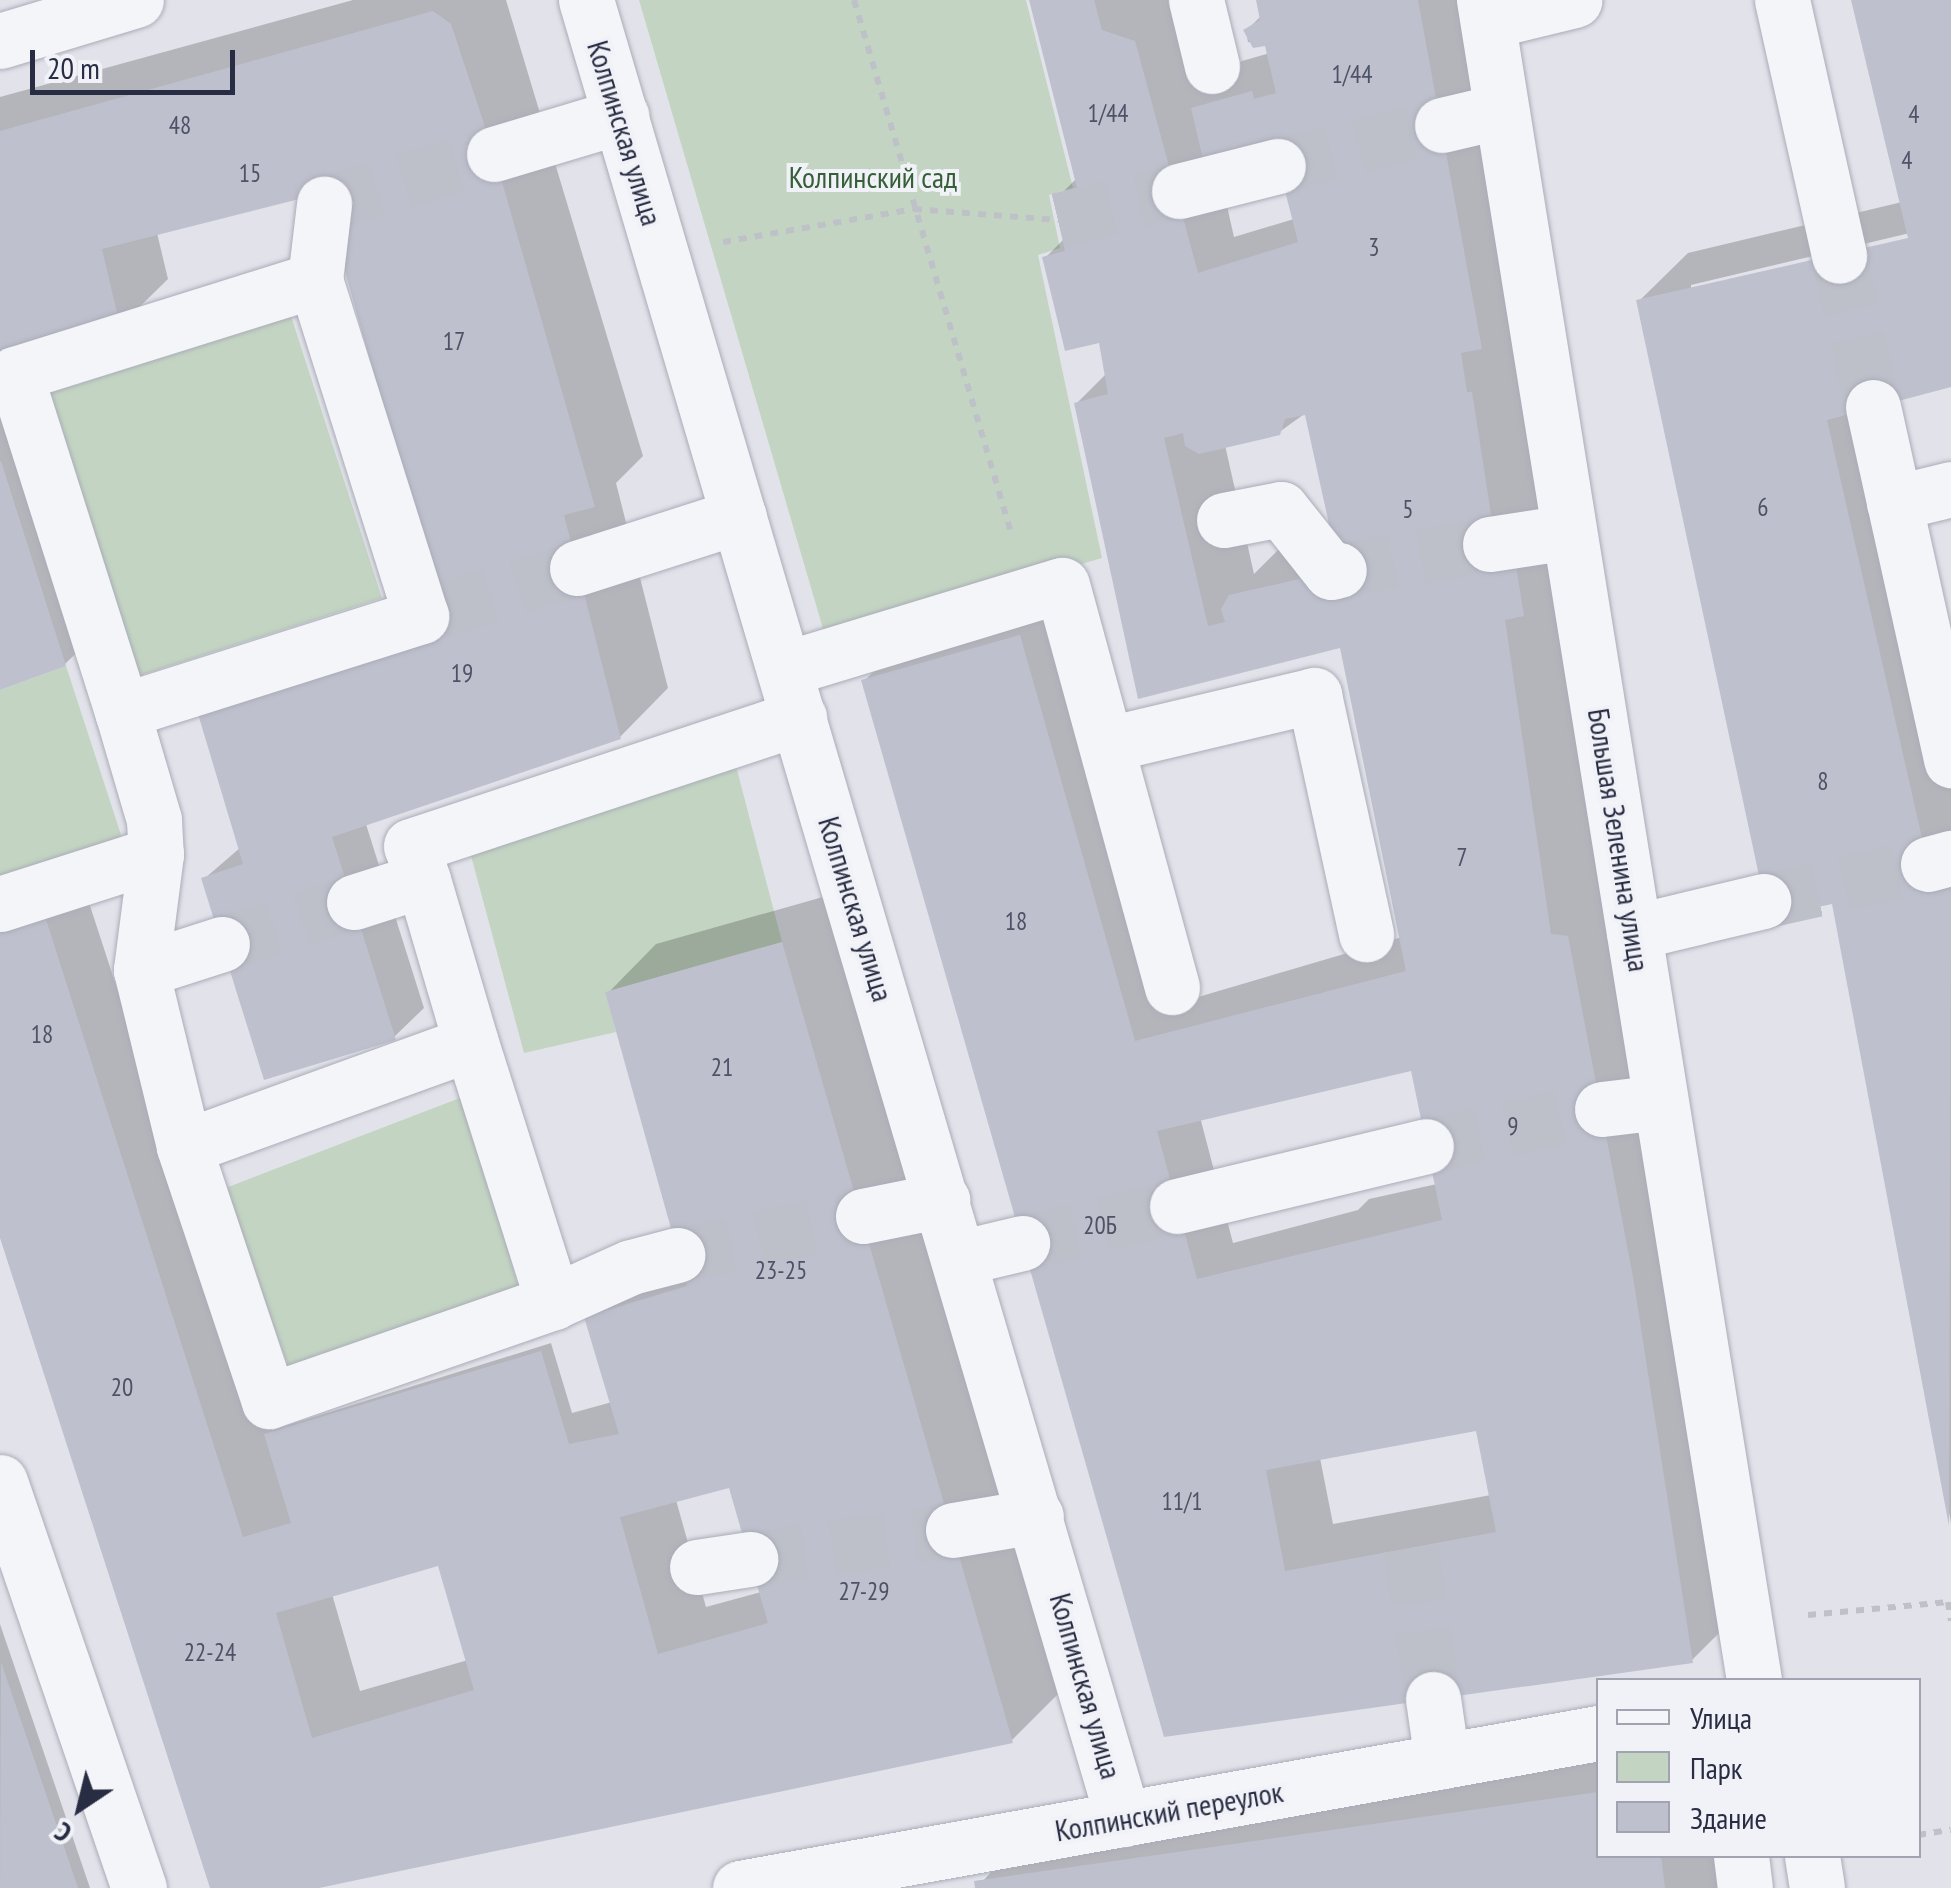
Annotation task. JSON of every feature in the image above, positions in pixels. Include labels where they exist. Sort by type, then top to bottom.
[{"type":"street","points":[[0,40],[136,0]]},
{"type":"street","name":"Колпинская улица","points":[[586,0],[1124,1819]]},
{"type":"street","points":[[1196,0],[1212,66]]},
{"type":"street","points":[[1486,10],[1575,0]]},
{"type":"street","points":[[1782,0],[1839,256]]},
{"type":"street","name":"Большая Зеленина улица","points":[[1486,10],[1754,1678]]},
{"type":"street","points":[[1442,124],[1499,99]]},
{"type":"street","points":[[494,154],[621,116]]},
{"type":"street","points":[[1179,191],[1278,166]]},
{"type":"street","points":[[122,711],[430,613],[315,280],[324,204]]},
{"type":"street","points":[[315,280],[15,374],[154,820],[156,854],[141,970],[184,1148],[269,1402],[553,1302],[630,1267],[678,1255]]},
{"type":"street","points":[[1874,407],[1951,760]]},
{"type":"street","points":[[1894,503],[1951,488]]},
{"type":"street","points":[[1224,520],[1281,509],[1331,572],[1339,570]]},
{"type":"street","points":[[577,568],[739,516]]},
{"type":"street","points":[[1490,544],[1568,532]]},
{"type":"street","points":[[553,1302],[411,846],[1030,594],[1062,585],[1109,744],[1172,988]]},
{"type":"street","points":[[1109,744],[1314,695],[1366,934]]},
{"type":"street","points":[[0,904],[156,854]]},
{"type":"street","points":[[354,902],[423,880]]},
{"type":"street","points":[[1634,932],[1764,901]]},
{"type":"street","points":[[141,970],[222,944]]},
{"type":"street","points":[[184,1148],[471,1043]]},
{"type":"street","points":[[1602,1109],[1661,1102]]},
{"type":"street","points":[[1177,1206],[1426,1146]]},
{"type":"street","points":[[863,1216],[942,1200]]},
{"type":"street","points":[[959,1258],[1022,1243]]},
{"type":"street","points":[[0,1482],[139,1888]]},
{"type":"street","points":[[952,1530],[1036,1516]]},
{"type":"street","points":[[1433,1699],[1442,1761]]},
{"type":"street","name":"Колпинский переулок","points":[[740,1888],[885,1875],[1124,1819],[1596,1733]]},
{"type":"street","points":[[1741,1858],[1745,1888]]},
{"type":"street","points":[[1812,1858],[1817,1888]]},
{"type":"path","points":[[854,0],[1030,594]]},
{"type":"path","points":[[661,253],[914,208],[1058,220]]},
{"type":"path","points":[[1838,1612],[1948,1602],[1951,1621]]},
{"type":"path","points":[[1921,1835],[1951,1830]]},
{"type":"green space","name":"Колпинский сад","points":[[639,0],[1026,0],[1073,188],[1049,195],[1060,248],[1038,255],[1102,558],[826,639]]},
{"type":"green space","points":[[291,316],[382,598],[138,676],[47,394]]},
{"type":"green space","points":[[66,666],[125,847],[0,884],[0,690]]},
{"type":"green space","points":[[736,766],[782,942],[606,992],[616,1032],[524,1053],[470,852]]},
{"type":"green space","points":[[465,1096],[518,1286],[289,1368],[223,1189]]},
{"type":"building","points":[[1029,0],[1094,0],[1102,30],[1135,41],[1198,273],[1298,242],[1272,140],[1203,159],[1191,108],[1252,91],[1254,99],[1276,93],[1265,46],[1253,48],[1243,30],[1260,20],[1256,0],[1418,0],[1482,349],[1461,353],[1467,392],[1472,392],[1492,521],[1515,559],[1524,616],[1505,620],[1551,934],[1568,936],[1633,1277],[1693,1663],[1164,1737],[861,680],[1020,635],[1135,1041],[1406,971],[1340,648],[1138,699],[1074,403],[1108,394],[1099,343],[1065,351],[1042,257],[1065,251],[1053,198],[1078,192]],"holes":[[[1305,415],[1339,570],[1229,595],[1221,609],[1225,622],[1208,626],[1164,438],[1183,433],[1185,446],[1199,454],[1280,435],[1285,419]],[[1411,1071],[1442,1220],[1197,1279],[1157,1131]],[[1476,1431],[1496,1532],[1285,1571],[1266,1470]]]},
{"type":"building","points":[[1851,0],[1951,0],[1951,387],[1827,420],[1932,882],[1951,877],[1949,1526],[1832,904],[1768,918],[1636,300],[1908,238]]},
{"type":"building","points":[[433,11],[451,24],[494,154],[595,507],[564,515],[621,739],[332,837],[396,1040],[264,1080],[201,878],[243,864],[198,714],[444,631],[425,556],[323,193],[102,249],[121,330],[0,366],[0,131]]},
{"type":"building","points":[[0,462],[66,666],[0,690]]},
{"type":"building","points":[[42,907],[243,1537],[291,1523],[264,1434],[541,1351],[569,1444],[619,1434],[584,1317],[687,1286],[605,992],[782,942],[1013,1743],[319,1888],[210,1888],[0,1238],[0,920]],"holes":[[[729,1488],[768,1623],[658,1654],[620,1517]],[[438,1566],[474,1690],[312,1738],[276,1613]]]},
{"type":"building","points":[[1,1662],[78,1888],[0,1888]]},
{"type":"building","points":[[1596,1792],[1596,1858],[1661,1858],[1665,1888],[975,1888],[974,1881]]},
{"type":"tunnel","points":[[1278,166],[1442,125]]},
{"type":"tunnel","points":[[324,204],[494,154]]},
{"type":"tunnel","points":[[1058,220],[1179,191]]},
{"type":"tunnel","points":[[1839,256],[1873,407]]},
{"type":"tunnel","points":[[1339,570],[1490,544]]},
{"type":"tunnel","points":[[438,611],[577,568]]},
{"type":"tunnel","points":[[1763,901],[1928,864]]},
{"type":"tunnel","points":[[222,944],[354,902]]},
{"type":"tunnel","points":[[1426,1146],[1602,1109]]},
{"type":"tunnel","points":[[1022,1243],[1177,1206]]},
{"type":"tunnel","points":[[677,1255],[863,1216]]},
{"type":"tunnel","points":[[750,1559],[953,1530]]},
{"type":"tunnel","points":[[1411,1548],[1433,1699]]}]
